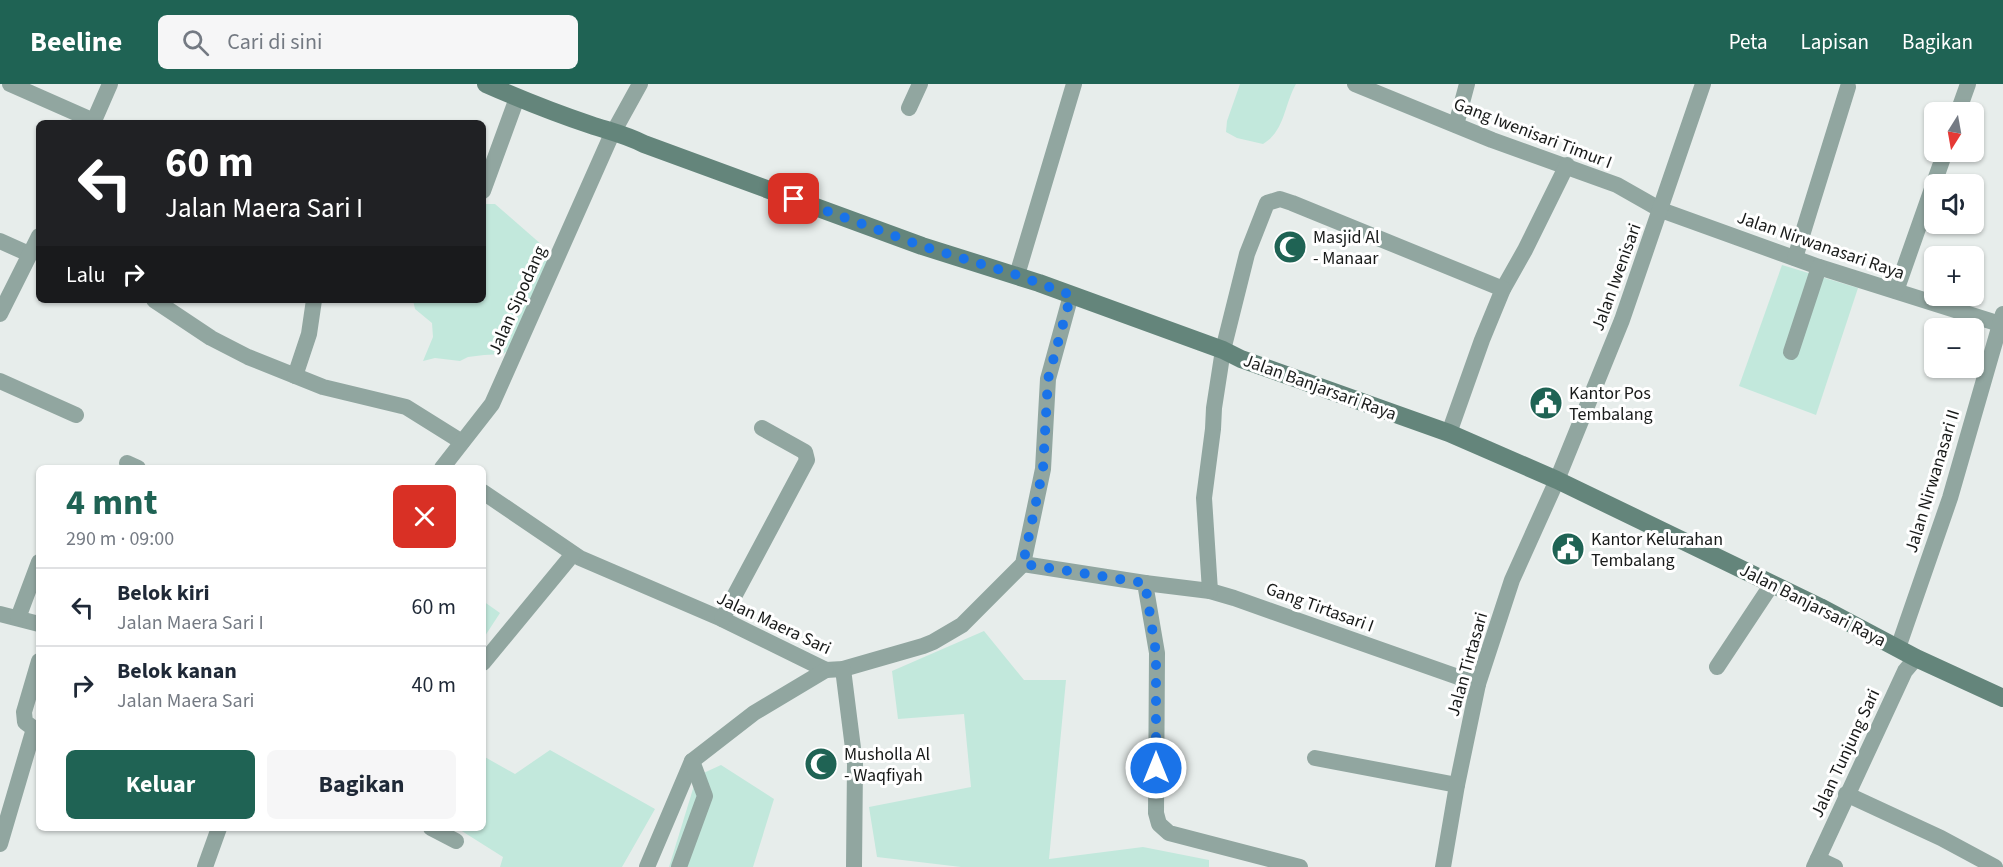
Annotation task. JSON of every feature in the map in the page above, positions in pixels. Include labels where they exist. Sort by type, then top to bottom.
[{"type":"main road","name":"Jalan Banjarsari Raya","points":[[486,84],[517,98],[594,126],[627,142],[644,144],[922,246],[1017,275],[1223,350],[1241,359],[1449,433],[1557,480],[1820,607],[1916,658],[2003,698]]},
{"type":"street","points":[[10,84],[90,120]]},
{"type":"street","points":[[95,120],[110,84]]},
{"type":"street","name":"Jalan Sipodang","points":[[446,465],[492,404],[612,134],[640,84]]},
{"type":"street","points":[[909,108],[920,84]]},
{"type":"street","points":[[1017,275],[1074,84]]},
{"type":"street","name":"Gang Iwenisari Timur I","points":[[1355,84],[1456,125],[1617,185],[1661,210]]},
{"type":"street","points":[[1456,125],[1467,84]]},
{"type":"street","name":"Jalan Iwenisari","points":[[1557,480],[1622,320],[1703,84]]},
{"type":"street","points":[[1962,102],[1968,84]]},
{"type":"street","points":[[1795,258],[1848,87]]},
{"type":"street","points":[[486,183],[517,98]]},
{"type":"street","points":[[1896,291],[1941,162]]},
{"type":"street","points":[[1449,433],[1503,289],[1567,165]]},
{"type":"street","points":[[1210,591],[1204,498],[1214,408],[1223,350],[1247,254],[1267,203],[1280,199],[1292,203],[1503,289]]},
{"type":"street","name":"Jalan Nirwanasari Raya","points":[[1661,210],[1819,267],[2002,321]]},
{"type":"street","points":[[0,240],[35,246],[0,314]]},
{"type":"street","points":[[1791,352],[1819,267]]},
{"type":"street","points":[[1023,564],[1043,469],[1048,379],[1071,295]]},
{"type":"street","points":[[158,303],[211,338],[248,357],[323,387],[406,407],[462,442]]},
{"type":"street","points":[[295,376],[309,334],[314,303]]},
{"type":"street","name":"Jalan Nirwanasari II","points":[[1898,648],[1950,498],[2002,321]]},
{"type":"street","points":[[0,381],[76,415]]},
{"type":"street","points":[[722,620],[807,460],[805,452],[762,428]]},
{"type":"street","name":"Jalan Tirtasari","points":[[1443,867],[1478,684],[1512,580],[1557,480]]},
{"type":"street","name":"Jalan Maera Sari","points":[[486,494],[580,558],[835,670],[923,646],[962,625],[1023,564]]},
{"type":"street","points":[[486,659],[573,554]]},
{"type":"street","name":"Gang Tirtasari I","points":[[1023,564],[1210,591],[1478,684]]},
{"type":"street","points":[[18,618],[36,570]]},
{"type":"street","points":[[1145,583],[1156,653],[1156,813],[1159,824],[1169,832],[1300,867]]},
{"type":"street","points":[[1717,667],[1772,584]]},
{"type":"street","points":[[0,614],[36,623]]},
{"type":"street","name":"Jalan Tunjung Sari","points":[[1816,863],[1846,794],[1908,665],[1916,658]]},
{"type":"street","points":[[647,867],[692,761],[754,713],[835,670],[855,764],[854,867]]},
{"type":"street","points":[[0,844],[33,732],[33,728],[25,722],[24,712],[36,672]]},
{"type":"street","points":[[1315,758],[1457,785]]},
{"type":"street","points":[[679,867],[705,796],[692,761]]},
{"type":"street","points":[[1846,794],[1941,837],[1995,867]]},
{"type":"street","points":[[205,867],[218,831]]},
{"type":"street","points":[[437,831],[456,841]]},
{"type":"street","points":[[1816,863],[1835,867]]},
{"type":"green space","points":[[1240,84],[1296,84],[1280,125],[1270,139],[1263,144],[1237,138],[1226,132],[1227,121]]},
{"type":"green space","points":[[486,204],[495,204],[542,245],[550,267],[515,346],[503,354],[468,357],[460,361],[435,358],[423,361],[433,337],[432,323],[415,309],[414,303],[486,303]]},
{"type":"green space","points":[[1782,265],[1858,288],[1816,415],[1739,386]]},
{"type":"green space","points":[[486,603],[500,613],[486,634]]},
{"type":"green space","points":[[984,631],[1024,680],[1066,680],[1049,859],[1143,847],[1209,860],[1209,867],[961,867],[877,857],[869,807],[971,787],[964,714],[898,719],[892,671]]},
{"type":"green space","points":[[550,750],[655,809],[622,867],[500,867],[503,857],[462,831],[486,831],[486,758],[515,774]]},
{"type":"green space","points":[[721,765],[774,799],[753,867],[669,867],[697,776]]},
{"type":"place","name":"Masjid Al - Manaar","points":[[1290,247]]},
{"type":"place","name":"Kantor Pos Tembalang","points":[[1546,403]]},
{"type":"place","name":"Kantor Kelurahan Tembalang","points":[[1568,549]]},
{"type":"place","name":"Musholla Al - Waqfiyah","points":[[821,764]]},
{"type":"route","points":[[794,199],[922,246],[1017,275],[1071,295],[1048,379],[1043,469],[1023,564],[1145,583],[1156,653],[1156,768]]}]
